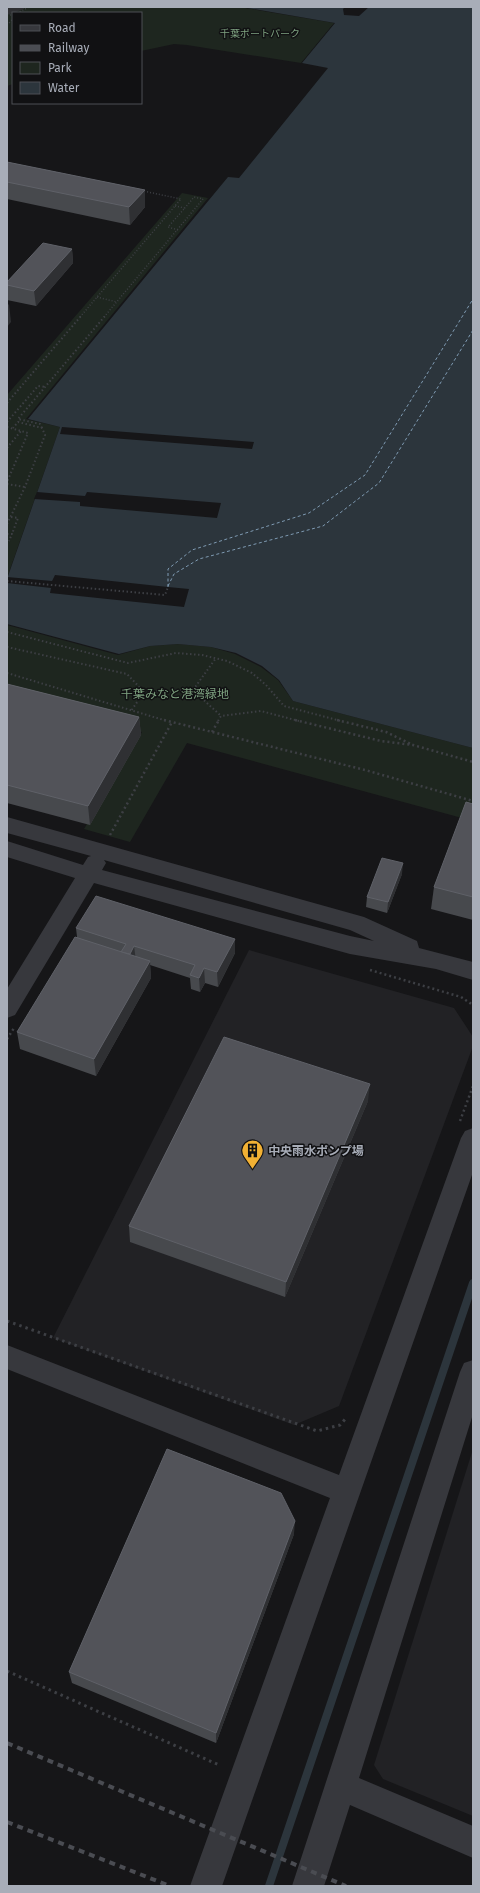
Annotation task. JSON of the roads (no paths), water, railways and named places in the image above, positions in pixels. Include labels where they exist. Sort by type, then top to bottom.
[{"type":"street","points":[[7,825],[104,847],[356,923],[436,960]]},
{"type":"street","points":[[7,1009],[104,847]]},
{"type":"street","points":[[7,849],[88,874],[350,945],[436,960],[473,971]]},
{"type":"street","points":[[206,1886],[346,1491],[466,1131]]},
{"type":"street","points":[[7,1357],[346,1491]]},
{"type":"street","points":[[308,1886],[342,1786],[424,1522],[473,1372]]},
{"type":"street","points":[[342,1786],[473,1842]]},
{"type":"water","points":[[242,7],[473,7],[473,748],[293,701],[279,680],[262,666],[236,653],[211,647],[178,644],[150,646],[119,654],[7,624],[7,579],[60,427],[28,419],[228,177],[239,178],[328,68],[302,63],[335,23]]},
{"type":"waterway","points":[[269,1886],[473,1283]]},
{"type":"railway","points":[[7,1743],[346,1886]]},
{"type":"railway","points":[[7,1822],[170,1886]]},
{"type":"place","name":"中央雨水ポンプ場","points":[[252,1170]]},
{"type":"park label","name":"千葉ポートパーク","points":[[260,34]]},
{"type":"park label","name":"千葉みなと港湾緑地","points":[[175,694]]}]
